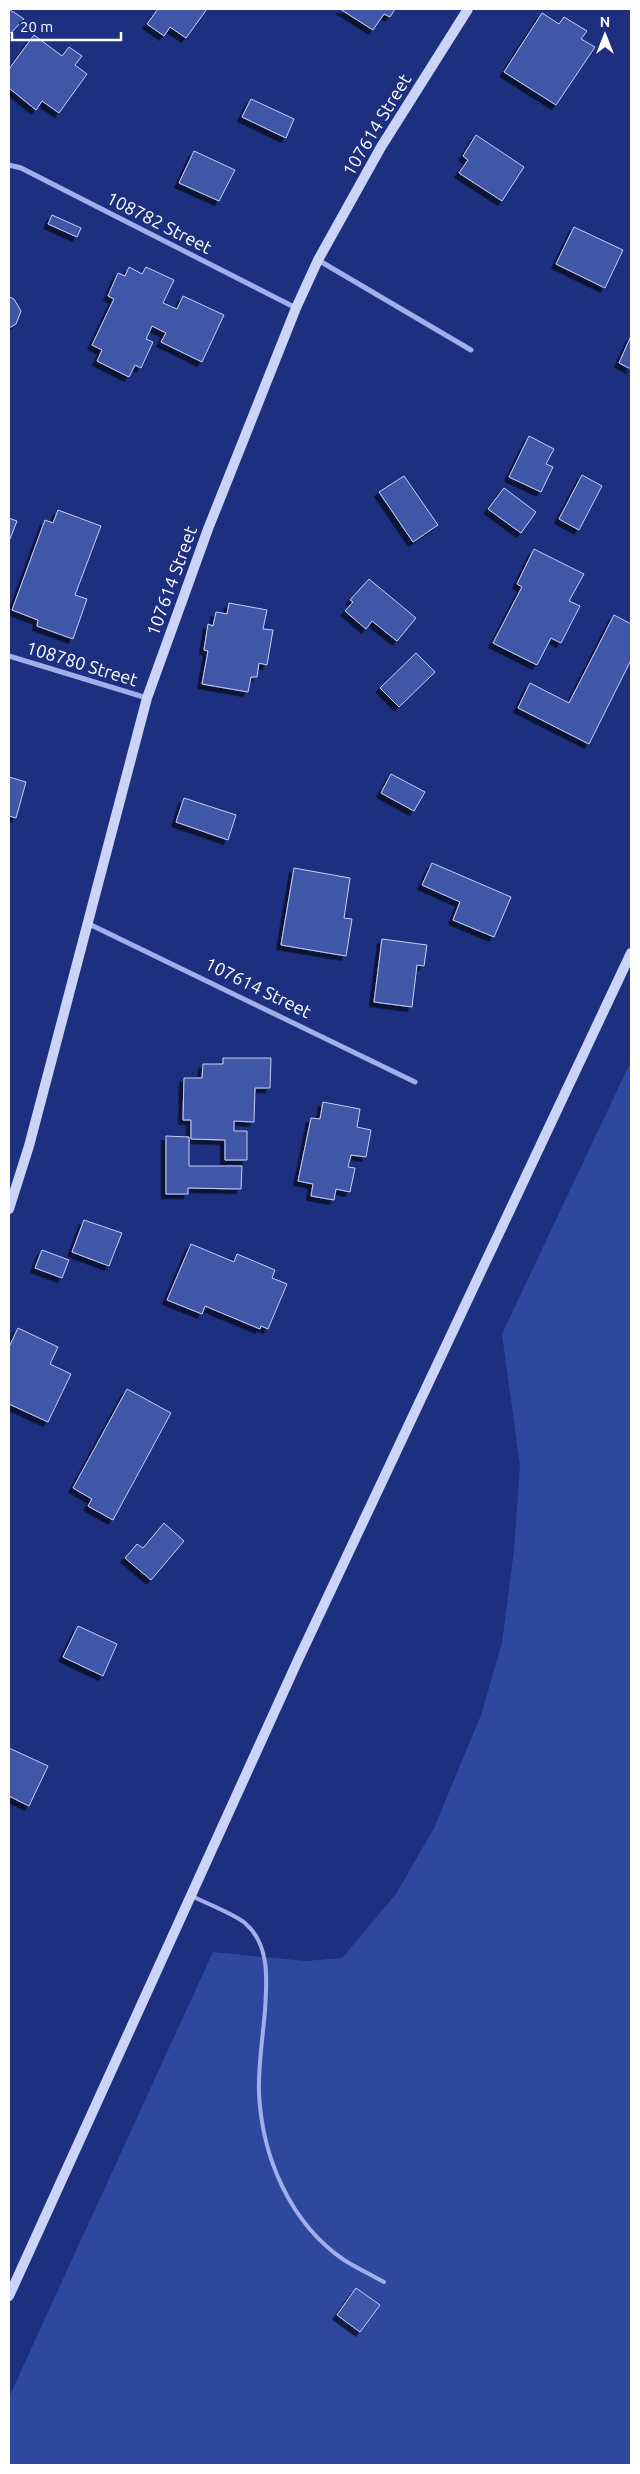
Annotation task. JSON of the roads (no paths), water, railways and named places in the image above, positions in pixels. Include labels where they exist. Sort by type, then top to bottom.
[{"type":"main road","name":"107614 Street","points":[[9,1209],[29,1146],[86,923],[147,698],[208,529],[296,308],[318,260],[381,147],[468,9]]},
{"type":"main road","points":[[9,2296],[298,1660],[631,953]]},
{"type":"street","name":"108782 Street","points":[[9,165],[21,168],[296,308]]},
{"type":"street","points":[[318,260],[471,350]]},
{"type":"street","name":"108780 Street","points":[[9,656],[147,698]]},
{"type":"street","name":"107614 Street","points":[[86,923],[415,1082]]},
{"type":"lane","points":[[191,1896],[246,1924],[261,1947],[267,1974],[259,2091],[261,2121],[268,2151],[279,2179],[295,2210],[317,2237],[344,2260],[384,2282]]}]
